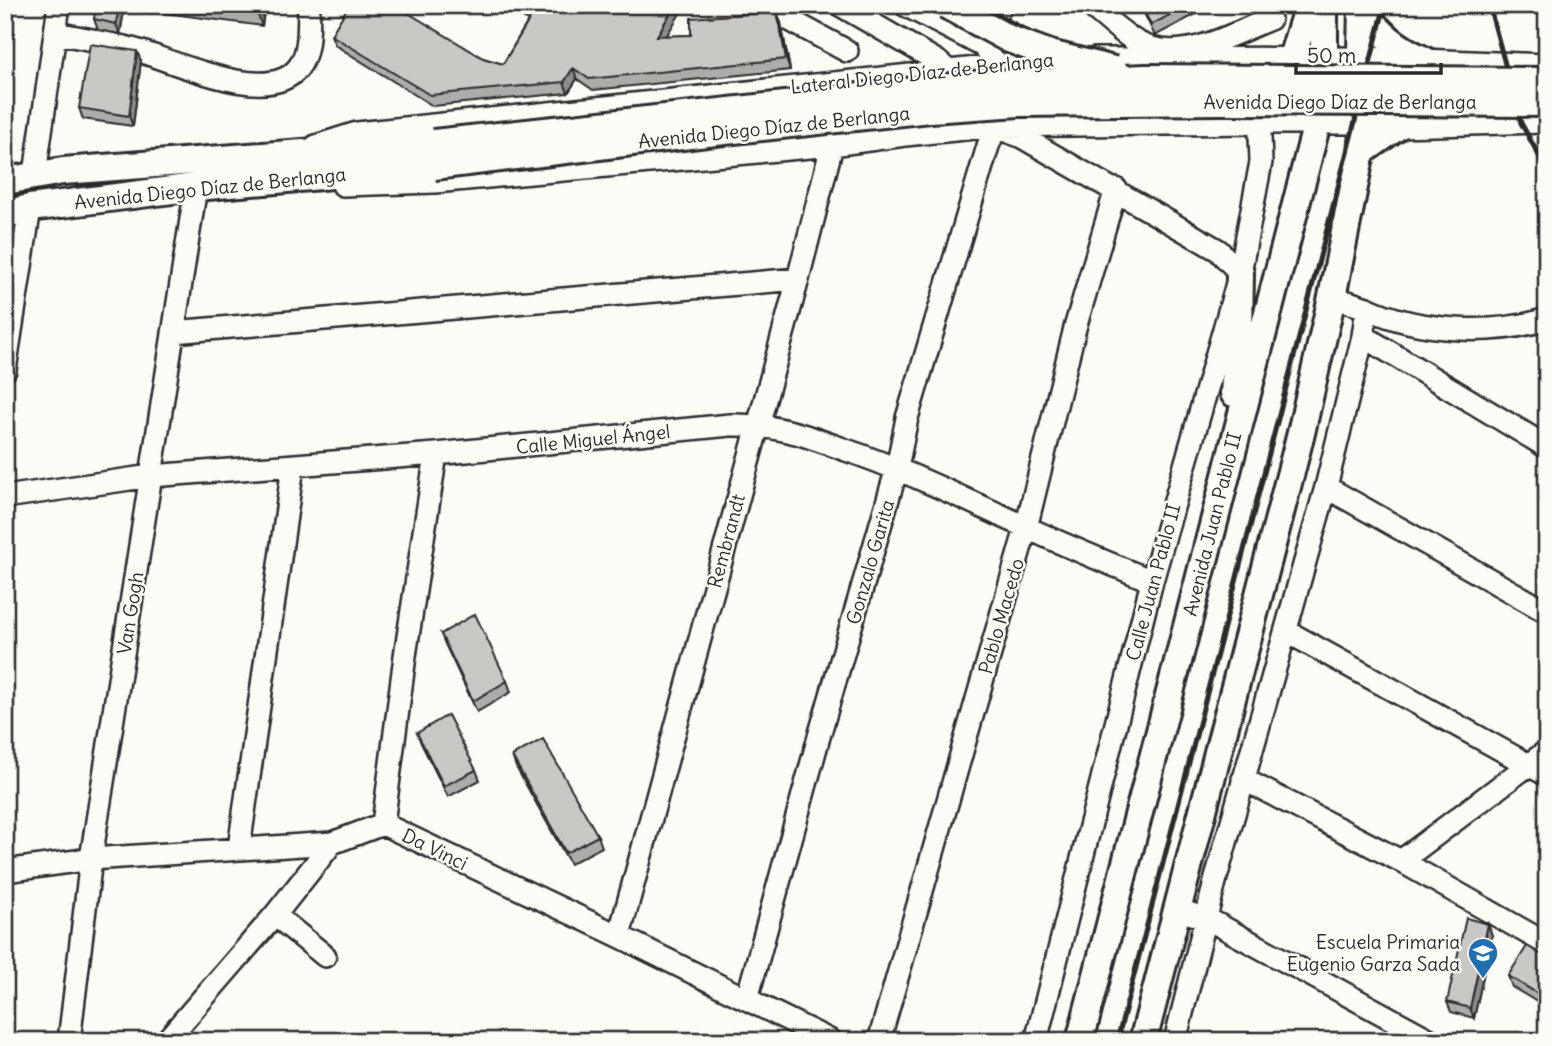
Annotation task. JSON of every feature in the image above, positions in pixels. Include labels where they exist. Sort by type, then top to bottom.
[{"type":"main road","points":[[946,5],[1019,43],[1063,58],[1146,78]]},
{"type":"main road","points":[[1292,58],[1308,5]]},
{"type":"main road","name":"Avenida Juan Pablo II","points":[[1080,1041],[1317,123],[1324,58],[1324,5]]},
{"type":"main road","points":[[1143,1041],[1301,433],[1332,297],[1361,152],[1362,8]]},
{"type":"main road","points":[[1317,123],[1362,112],[1424,60],[1378,32],[1362,8]]},
{"type":"main road","name":"Avenida Diego Díaz de Berlanga","points":[[434,154],[936,88],[1146,78],[1542,70]]},
{"type":"main road","name":"Avenida Diego Díaz de Berlanga","points":[[5,181],[35,174],[301,165],[715,132],[930,109],[1019,103],[1547,103]]},
{"type":"main road","points":[[1361,152],[1398,126]]},
{"type":"main road","name":"Avenida Diego Díaz de Berlanga","points":[[18,211],[196,187],[301,165]]},
{"type":"main road","points":[[1237,428],[1234,397],[1240,273]]},
{"type":"main road","points":[[1066,1041],[1096,982]]},
{"type":"street","points":[[35,174],[59,5]]},
{"type":"street","points":[[55,33],[117,45],[180,67],[254,84],[274,82],[287,78],[298,69],[306,53],[309,5]]},
{"type":"street","points":[[762,5],[847,51]]},
{"type":"street","points":[[840,5],[949,71],[984,104]]},
{"type":"street","points":[[881,29],[895,5]]},
{"type":"street","points":[[905,5],[983,46],[998,66],[983,83],[981,93],[995,126],[1020,136],[1218,250],[1240,273]]},
{"type":"street","points":[[1090,5],[1136,42],[1162,51],[1179,51],[1199,46],[1270,19]]},
{"type":"street","points":[[970,7],[997,15],[983,46]]},
{"type":"street","points":[[1070,58],[1080,96],[1082,125]]},
{"type":"street","name":"Lateral Diego Díaz de Berlanga","points":[[301,165],[340,137],[357,134],[1070,58],[1362,58],[1424,60],[1542,70]]},
{"type":"street","name":"Calle Juan Pablo II","points":[[1036,1041],[1152,582],[1240,273],[1261,162],[1259,123],[1268,97],[1260,58]]},
{"type":"street","points":[[1174,60],[1175,124]]},
{"type":"street","name":"Gonzalo Garita","points":[[747,999],[897,467],[907,418],[1000,114],[1003,93],[998,66]]},
{"type":"street","points":[[1542,70],[1547,111]]},
{"type":"street","points":[[893,76],[907,90],[915,108],[914,119],[905,135]]},
{"type":"street","points":[[1113,99],[1268,97]]},
{"type":"street","name":"Rembrandt","points":[[619,936],[839,123],[845,115],[891,110]]},
{"type":"street","points":[[1362,112],[1398,126],[1547,122]]},
{"type":"street","points":[[301,165],[324,183],[354,185],[435,182],[832,145],[995,126],[1317,123]]},
{"type":"street","name":"Van Gogh","points":[[69,1041],[91,859],[196,187]]},
{"type":"street","name":"Pablo Macedo","points":[[879,1041],[1026,527],[1075,328],[1116,190]]},
{"type":"street","points":[[5,370],[18,211]]},
{"type":"street","points":[[173,332],[798,279]]},
{"type":"street","points":[[1332,297],[1395,320],[1502,329],[1547,319]]},
{"type":"street","points":[[1175,1041],[1243,779],[1326,487],[1363,336],[1367,308]]},
{"type":"street","points":[[1363,336],[1547,447]]},
{"type":"street","name":"Calle Miguel Ángel","points":[[5,497],[151,476],[436,454],[730,425],[758,425],[791,431],[897,467],[1152,582]]},
{"type":"street","points":[[383,824],[436,454]]},
{"type":"street","points":[[239,848],[293,466]]},
{"type":"street","points":[[1326,487],[1547,612]]},
{"type":"street","points":[[1286,631],[1541,764],[1401,861]]},
{"type":"street","points":[[1243,779],[1401,861],[1547,944]]},
{"type":"street","name":"Da Vinci","points":[[5,871],[91,859],[332,843],[383,824],[831,1041]]},
{"type":"street","points":[[166,1041],[275,915],[332,843]]},
{"type":"street","points":[[1177,910],[1206,918],[1432,1041]]},
{"type":"street","points":[[275,915],[325,956]]},
{"type":"building","points":[[96,5],[119,5],[116,24],[94,19]]},
{"type":"building","points":[[183,5],[259,5],[258,15]]},
{"type":"building","points":[[349,5],[395,5],[483,58],[503,64],[532,15],[517,5],[675,5],[657,36],[691,35],[691,18],[777,12],[786,59],[589,79],[573,68],[564,82],[430,95],[331,35]]},
{"type":"building","points":[[1141,5],[1189,5],[1151,25]]},
{"type":"building","points":[[90,44],[137,51],[129,116],[79,108]]},
{"type":"building","points":[[475,614],[507,681],[473,701],[441,634]]},
{"type":"building","points":[[448,715],[476,770],[444,786],[417,733]]},
{"type":"building","points":[[543,739],[598,836],[566,853],[512,756]]},
{"type":"building","points":[[1466,918],[1488,924],[1470,1008],[1447,1002]]},
{"type":"building","points":[[1527,946],[1547,958],[1547,999],[1508,976]]},
{"type":"railway","points":[[980,5],[1082,61]]},
{"type":"railway","points":[[1117,1041],[1385,5]]},
{"type":"railway","points":[[1489,5],[1521,123],[1547,170]]},
{"type":"place","name":"Escuela Primaria Eugenio Garza Sada","points":[[1483,980]]}]
